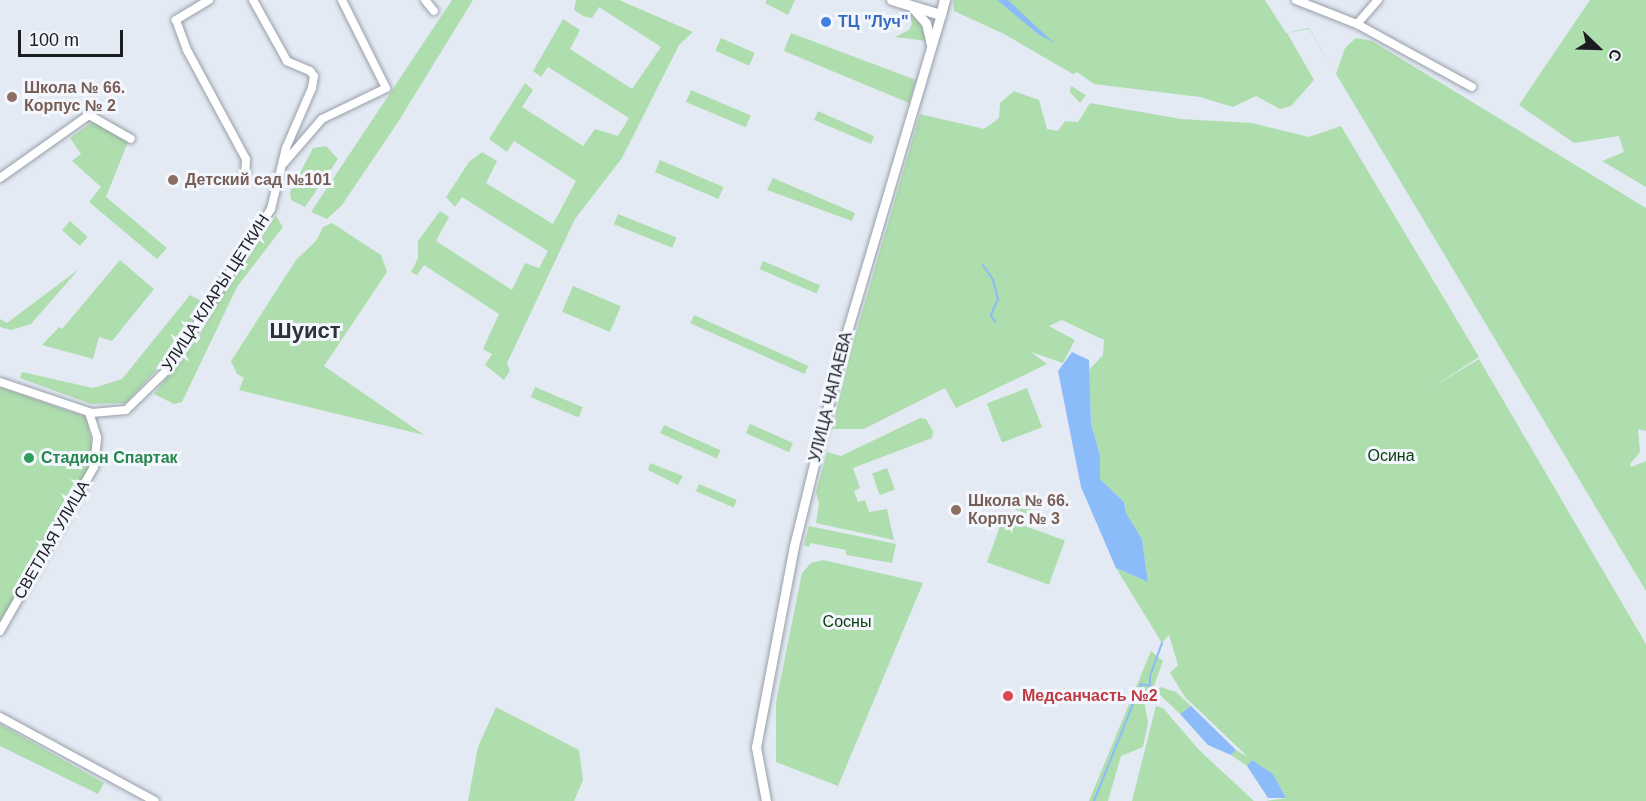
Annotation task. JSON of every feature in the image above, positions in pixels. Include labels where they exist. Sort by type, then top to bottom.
[{"type":"main road","points":[[892,0],[940,15]]},
{"type":"main road","name":"УЛИЦА ЧАПАЕВА","points":[[940,15],[945,0]]},
{"type":"street","points":[[209,0],[176,20],[246,159],[245,177]]},
{"type":"street","name":"УЛИЦА КЛАРЫ ЦЕТКИН","points":[[0,382],[89,412],[126,410],[169,368],[271,209],[283,164],[314,76],[287,61],[253,0]]},
{"type":"street","points":[[283,164],[322,119],[386,88],[342,0]]},
{"type":"street","points":[[425,0],[434,11]]},
{"type":"street","points":[[1296,0],[1357,24],[1472,87]]},
{"type":"street","points":[[1357,24],[1378,0]]},
{"type":"street","points":[[912,7],[926,23],[931,47]]},
{"type":"street","name":"УЛИЦА ЧАПАЕВА","points":[[766,801],[756,747],[792,556],[843,345],[940,15]]},
{"type":"street","points":[[0,178],[89,115],[131,140]]},
{"type":"street","name":"СВЕТЛАЯ УЛИЦА","points":[[0,632],[94,467],[97,437],[89,412]]},
{"type":"street","points":[[0,717],[155,801]]},
{"type":"green space","points":[[452,0],[473,0],[398,122],[342,205],[327,219],[311,212]]},
{"type":"green space","points":[[576,0],[619,0],[693,32],[679,45],[622,158],[575,219],[507,363],[510,371],[504,380],[485,365],[492,354],[483,349],[499,314],[424,265],[417,275],[411,272],[418,258],[418,241],[440,211],[449,217],[436,241],[512,290],[525,263],[539,268],[548,251],[462,197],[455,207],[446,197],[469,162],[482,152],[497,161],[486,183],[553,224],[576,181],[514,141],[507,152],[489,139],[525,83],[533,90],[522,107],[583,146],[595,129],[618,136],[629,118],[548,67],[541,77],[533,71],[563,19],[580,30],[570,49],[632,89],[661,47],[599,7],[592,18],[583,16],[574,10]]},
{"type":"green space","points":[[767,0],[795,0],[788,15],[765,3]]},
{"type":"green space","points":[[953,0],[1265,0],[1286,33],[1309,28],[1336,74],[1345,48],[1356,38],[1372,41],[1646,208],[1646,431],[1638,429],[1640,452],[1630,464],[1631,467],[1646,461],[1646,591],[1309,29],[1287,33],[1314,80],[1291,106],[1280,109],[1256,96],[1233,107],[1200,97],[1094,84],[1077,72],[1073,74],[1004,34],[954,11]]},
{"type":"green space","points":[[1590,0],[1646,0],[1646,187],[1602,161],[1624,152],[1619,136],[1574,143],[1519,105]]},
{"type":"green space","points":[[909,11],[925,25],[927,41],[895,37],[909,30],[912,24]]},
{"type":"green space","points":[[791,33],[916,80],[909,103],[784,51]]},
{"type":"green space","points":[[721,38],[755,53],[749,66],[715,51]]},
{"type":"green space","points":[[1073,74],[1071,86],[1086,95],[1080,103],[1070,92],[1065,121]]},
{"type":"green space","points":[[691,90],[751,115],[746,127],[686,102]]},
{"type":"green space","name":"Осина","points":[[1014,91],[1039,100],[1047,129],[1058,131],[1065,121],[1078,122],[1090,103],[1181,119],[1252,123],[1309,137],[1341,126],[1479,357],[1431,388],[1479,359],[1646,644],[1646,801],[1266,801],[1286,798],[1273,774],[1252,760],[1247,766],[1231,755],[1236,750],[1248,757],[1185,697],[1170,673],[1178,665],[1169,635],[1162,643],[1116,568],[1148,582],[1142,539],[1126,514],[1124,502],[1100,479],[1100,455],[1091,424],[1089,370],[1103,355],[1104,340],[1062,320],[1049,326],[1075,340],[1063,363],[1031,352],[1047,364],[956,408],[945,388],[864,429],[832,429],[853,343],[920,114],[984,129],[999,118],[1000,103]]},
{"type":"green space","points":[[818,111],[874,136],[871,144],[814,120]]},
{"type":"green space","points":[[94,121],[128,142],[106,197],[167,248],[157,259],[89,202],[101,187],[72,161],[81,154],[70,138]]},
{"type":"green space","points":[[326,146],[338,159],[305,207],[291,200],[290,192],[313,148]]},
{"type":"green space","points":[[660,160],[724,187],[718,199],[655,172]]},
{"type":"green space","points":[[773,178],[855,213],[852,221],[767,190]]},
{"type":"green space","points":[[618,214],[676,238],[672,248],[614,224]]},
{"type":"green space","points":[[276,216],[283,227],[237,287],[182,402],[174,404],[154,394],[198,338],[242,258]]},
{"type":"green space","points":[[70,221],[88,237],[80,246],[62,230]]},
{"type":"green space","points":[[332,223],[381,255],[387,272],[324,366],[424,435],[239,390],[244,378],[237,374],[231,361],[296,260],[316,241],[323,227]]},
{"type":"green space","points":[[120,260],[154,289],[112,341],[99,337],[93,359],[42,345],[59,327],[62,329]]},
{"type":"green space","points":[[763,261],[820,285],[817,294],[759,269]]},
{"type":"green space","points":[[79,269],[31,324],[11,330],[0,327],[0,319],[7,323]]},
{"type":"green space","points":[[573,286],[621,306],[610,332],[562,312]]},
{"type":"green space","points":[[190,295],[203,302],[164,362],[126,403],[91,404],[20,378],[22,372],[93,388],[122,379]]},
{"type":"green space","points":[[694,315],[808,366],[805,374],[690,323]]},
{"type":"green space","points":[[0,387],[86,417],[93,449],[87,475],[0,628]]},
{"type":"green space","points":[[535,387],[583,407],[579,417],[531,397]]},
{"type":"green space","points":[[1027,388],[1042,427],[1002,443],[987,403]]},
{"type":"green space","points":[[920,418],[926,419],[933,431],[932,438],[853,468],[860,488],[854,491],[858,502],[865,500],[869,512],[887,509],[894,540],[816,523],[819,504],[816,492],[827,452],[841,456]]},
{"type":"green space","points":[[750,424],[793,443],[789,452],[746,433]]},
{"type":"green space","points":[[664,425],[721,450],[717,458],[660,433]]},
{"type":"green space","points":[[650,463],[683,476],[678,485],[648,470]]},
{"type":"green space","points":[[887,468],[895,490],[880,495],[872,473]]},
{"type":"green space","points":[[699,484],[737,500],[734,507],[696,491]]},
{"type":"green space","points":[[1026,496],[1033,516],[1002,504]]},
{"type":"green space","points":[[1003,518],[1065,541],[1049,585],[987,562]]},
{"type":"green space","points":[[809,526],[896,544],[892,563],[846,555],[846,550],[810,543],[809,547],[804,545]]},
{"type":"green space","name":"Сосны","points":[[823,560],[923,583],[838,786],[776,762],[776,702],[802,573],[811,563]]},
{"type":"green space","points":[[1151,651],[1163,661],[1151,694],[1144,700],[1148,723],[1143,747],[1121,756],[1108,801],[1089,801]]},
{"type":"green space","points":[[1160,687],[1176,692],[1191,706],[1180,714],[1157,692]]},
{"type":"green space","points":[[1156,706],[1163,708],[1199,750],[1254,801],[1132,801]]},
{"type":"green space","points":[[496,707],[579,750],[583,780],[574,801],[468,801],[478,747]]},
{"type":"green space","points":[[0,724],[104,783],[98,794],[0,746]]},
{"type":"water","points":[[997,0],[1008,0],[1054,43],[1038,34]]},
{"type":"water","points":[[1072,352],[1089,360],[1091,424],[1100,455],[1100,479],[1124,502],[1126,513],[1142,539],[1148,582],[1116,568],[1081,487],[1058,371]]},
{"type":"water","points":[[1191,706],[1236,750],[1231,755],[1208,745],[1180,714]]},
{"type":"water","points":[[1252,760],[1273,774],[1286,798],[1268,798],[1247,766]]},
{"type":"waterway","points":[[983,265],[993,280],[998,299],[991,315],[995,322]]},
{"type":"waterway","points":[[1156,690],[1150,686],[1150,676],[1162,643]]},
{"type":"waterway","points":[[1094,801],[1141,684],[1150,686]]},
{"type":"place","name":"ТЦ \"Луч\"","points":[[826,22]]},
{"type":"place","name":"Школа № 66. Корпус № 2","points":[[12,97]]},
{"type":"place","name":"Детский сад №101","points":[[173,180]]},
{"type":"place","name":"Стадион Спартак","points":[[29,458]]},
{"type":"place","name":"Школа № 66. Корпус № 3","points":[[956,510]]},
{"type":"place","name":"Медсанчасть №2","points":[[1008,696]]},
{"type":"district","name":"Шуист","points":[[305,331]]}]
